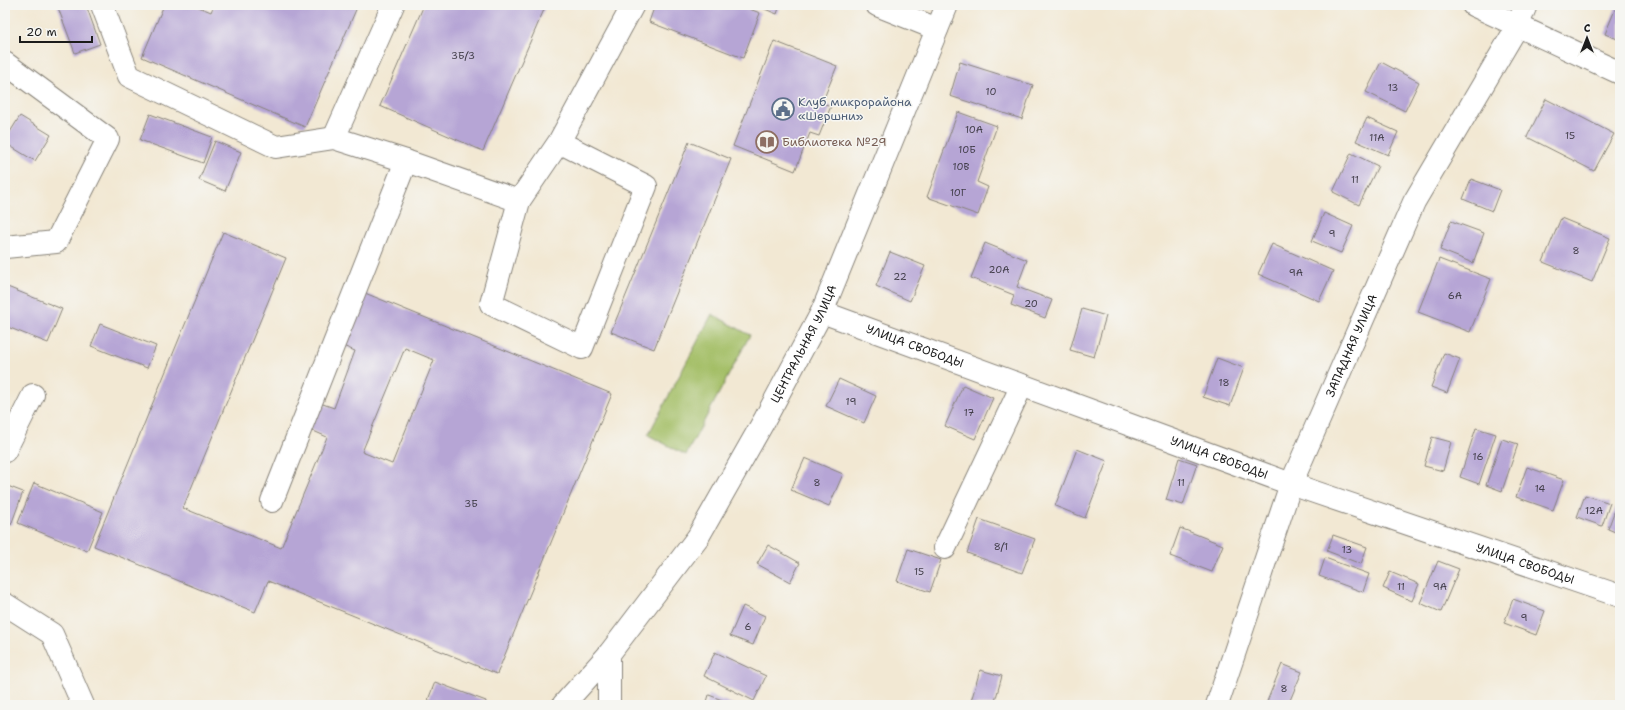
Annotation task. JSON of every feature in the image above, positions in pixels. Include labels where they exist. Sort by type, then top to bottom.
[{"type":"street","points":[[102,5],[129,76],[276,147],[334,138],[406,161],[519,201]]},
{"type":"street","points":[[334,138],[393,5]]},
{"type":"street","points":[[558,142],[646,186],[582,348],[491,304],[519,201],[558,142],[633,5]]},
{"type":"street","points":[[877,5],[937,29]]},
{"type":"street","name":"ЦЕНТРАЛЬНАЯ УЛИЦА","points":[[563,705],[609,654],[698,537],[765,419],[822,312],[947,5]]},
{"type":"street","points":[[1473,5],[1516,27],[1620,73]]},
{"type":"street","name":"ЗАПАДНАЯ УЛИЦА","points":[[1217,705],[1291,484],[1414,202],[1516,27],[1526,5]]},
{"type":"street","points":[[5,63],[108,139],[56,242],[5,247]]},
{"type":"street","points":[[272,501],[406,161]]},
{"type":"street","name":"УЛИЦА СВОБОДЫ","points":[[822,312],[1291,484],[1620,596]]},
{"type":"street","points":[[945,548],[1022,385]]},
{"type":"street","points":[[5,451],[33,395]]},
{"type":"street","points":[[5,604],[52,634],[83,705]]},
{"type":"street","points":[[609,654],[609,705]]},
{"type":"green space","points":[[712,314],[750,335],[686,455],[648,435]]},
{"type":"building","points":[[57,5],[86,5],[100,44],[75,53]]},
{"type":"building","points":[[164,5],[194,5],[211,12],[214,5],[358,5],[305,127],[142,57]]},
{"type":"building","points":[[424,5],[546,5],[483,151],[380,106]]},
{"type":"building","points":[[655,5],[739,5],[760,13],[743,58],[649,22]]},
{"type":"building","points":[[755,5],[780,5],[777,14]]},
{"type":"building","points":[[1617,5],[1620,5],[1620,40],[1605,34]]},
{"type":"building","points":[[774,41],[837,66],[822,103],[831,106],[819,136],[810,133],[795,171],[733,146]]},
{"type":"building","points":[[960,62],[1033,85],[1022,119],[950,96]]},
{"type":"building","points":[[1381,62],[1419,82],[1405,111],[1366,92]]},
{"type":"building","points":[[1546,99],[1614,134],[1594,171],[1527,137]]},
{"type":"building","points":[[958,112],[997,126],[977,182],[988,187],[978,215],[927,197]]},
{"type":"building","points":[[150,114],[212,137],[203,163],[140,140]]},
{"type":"building","points":[[20,116],[51,135],[35,161],[5,143],[5,140]]},
{"type":"building","points":[[1367,118],[1398,132],[1388,155],[1356,141]]},
{"type":"building","points":[[215,141],[241,152],[225,191],[199,180]]},
{"type":"building","points":[[689,142],[731,159],[654,349],[611,332]]},
{"type":"building","points":[[1351,153],[1378,166],[1359,205],[1333,192]]},
{"type":"building","points":[[1471,179],[1500,190],[1492,211],[1463,199]]},
{"type":"building","points":[[1324,213],[1353,226],[1341,253],[1312,241]]},
{"type":"building","points":[[1561,218],[1610,238],[1592,282],[1543,262]]},
{"type":"building","points":[[1451,221],[1484,233],[1473,263],[1440,250]]},
{"type":"building","points":[[223,232],[286,258],[183,508],[281,548],[327,437],[309,429],[320,403],[334,408],[355,351],[343,346],[365,293],[612,394],[497,674],[268,581],[255,612],[94,546]],"holes":[[[405,348],[434,360],[392,464],[362,452]]]},
{"type":"building","points":[[985,243],[1027,260],[1017,287],[1052,300],[1045,318],[1011,305],[1014,295],[971,278]]},
{"type":"building","points":[[1272,244],[1333,271],[1319,301],[1258,274]]},
{"type":"building","points":[[890,252],[925,266],[910,301],[876,286]]},
{"type":"building","points":[[1439,259],[1491,279],[1470,332],[1418,312]]},
{"type":"building","points":[[5,286],[62,309],[48,343],[5,326]]},
{"type":"building","points":[[1082,309],[1106,316],[1094,357],[1070,350]]},
{"type":"building","points":[[100,324],[156,346],[147,368],[91,346]]},
{"type":"building","points":[[1444,353],[1460,359],[1447,393],[1431,387]]},
{"type":"building","points":[[1217,358],[1244,368],[1230,406],[1203,397]]},
{"type":"building","points":[[839,379],[876,396],[864,423],[826,406]]},
{"type":"building","points":[[963,385],[993,398],[975,439],[945,426]]},
{"type":"building","points":[[1476,428],[1496,434],[1479,484],[1460,477]]},
{"type":"building","points":[[1432,437],[1451,442],[1443,471],[1424,466]]},
{"type":"building","points":[[1502,439],[1518,444],[1502,491],[1486,485]]},
{"type":"building","points":[[1077,449],[1107,461],[1085,518],[1055,506]]},
{"type":"building","points":[[805,458],[843,474],[829,506],[791,490]]},
{"type":"building","points":[[1179,458],[1197,464],[1183,505],[1166,500]]},
{"type":"building","points":[[1527,467],[1564,480],[1553,510],[1516,497]]},
{"type":"building","points":[[34,483],[103,512],[87,551],[18,523]]},
{"type":"building","points":[[5,485],[23,492],[11,525],[5,523]]},
{"type":"building","points":[[1585,495],[1610,503],[1602,526],[1577,517]]},
{"type":"building","points":[[1616,507],[1620,508],[1620,534],[1608,529]]},
{"type":"building","points":[[979,519],[1035,539],[1022,573],[967,553]]},
{"type":"building","points":[[1180,528],[1223,545],[1212,572],[1170,556]]},
{"type":"building","points":[[1333,535],[1367,547],[1361,564],[1327,551]]},
{"type":"building","points":[[768,545],[800,563],[790,582],[757,564]]},
{"type":"building","points":[[908,549],[941,560],[930,592],[897,581]]},
{"type":"building","points":[[1325,558],[1369,574],[1363,592],[1319,576]]},
{"type":"building","points":[[1438,561],[1459,569],[1441,612],[1420,603]]},
{"type":"building","points":[[1390,572],[1419,584],[1412,601],[1383,588]]},
{"type":"building","points":[[1513,599],[1545,611],[1536,635],[1504,623]]},
{"type":"building","points":[[743,606],[765,616],[753,645],[730,636]]},
{"type":"building","points":[[715,652],[766,676],[754,701],[704,676]]},
{"type":"building","points":[[1282,664],[1302,672],[1288,705],[1267,705],[1266,704]]},
{"type":"building","points":[[980,670],[1002,676],[994,705],[970,705]]},
{"type":"building","points":[[435,682],[486,701],[485,705],[441,705],[428,700]]},
{"type":"building","points":[[709,695],[735,705],[706,705]]},
{"type":"place","name":"Клуб микрорайона «Шершни»","points":[[783,109]]},
{"type":"place","name":"Библиотека №29","points":[[767,142]]}]
